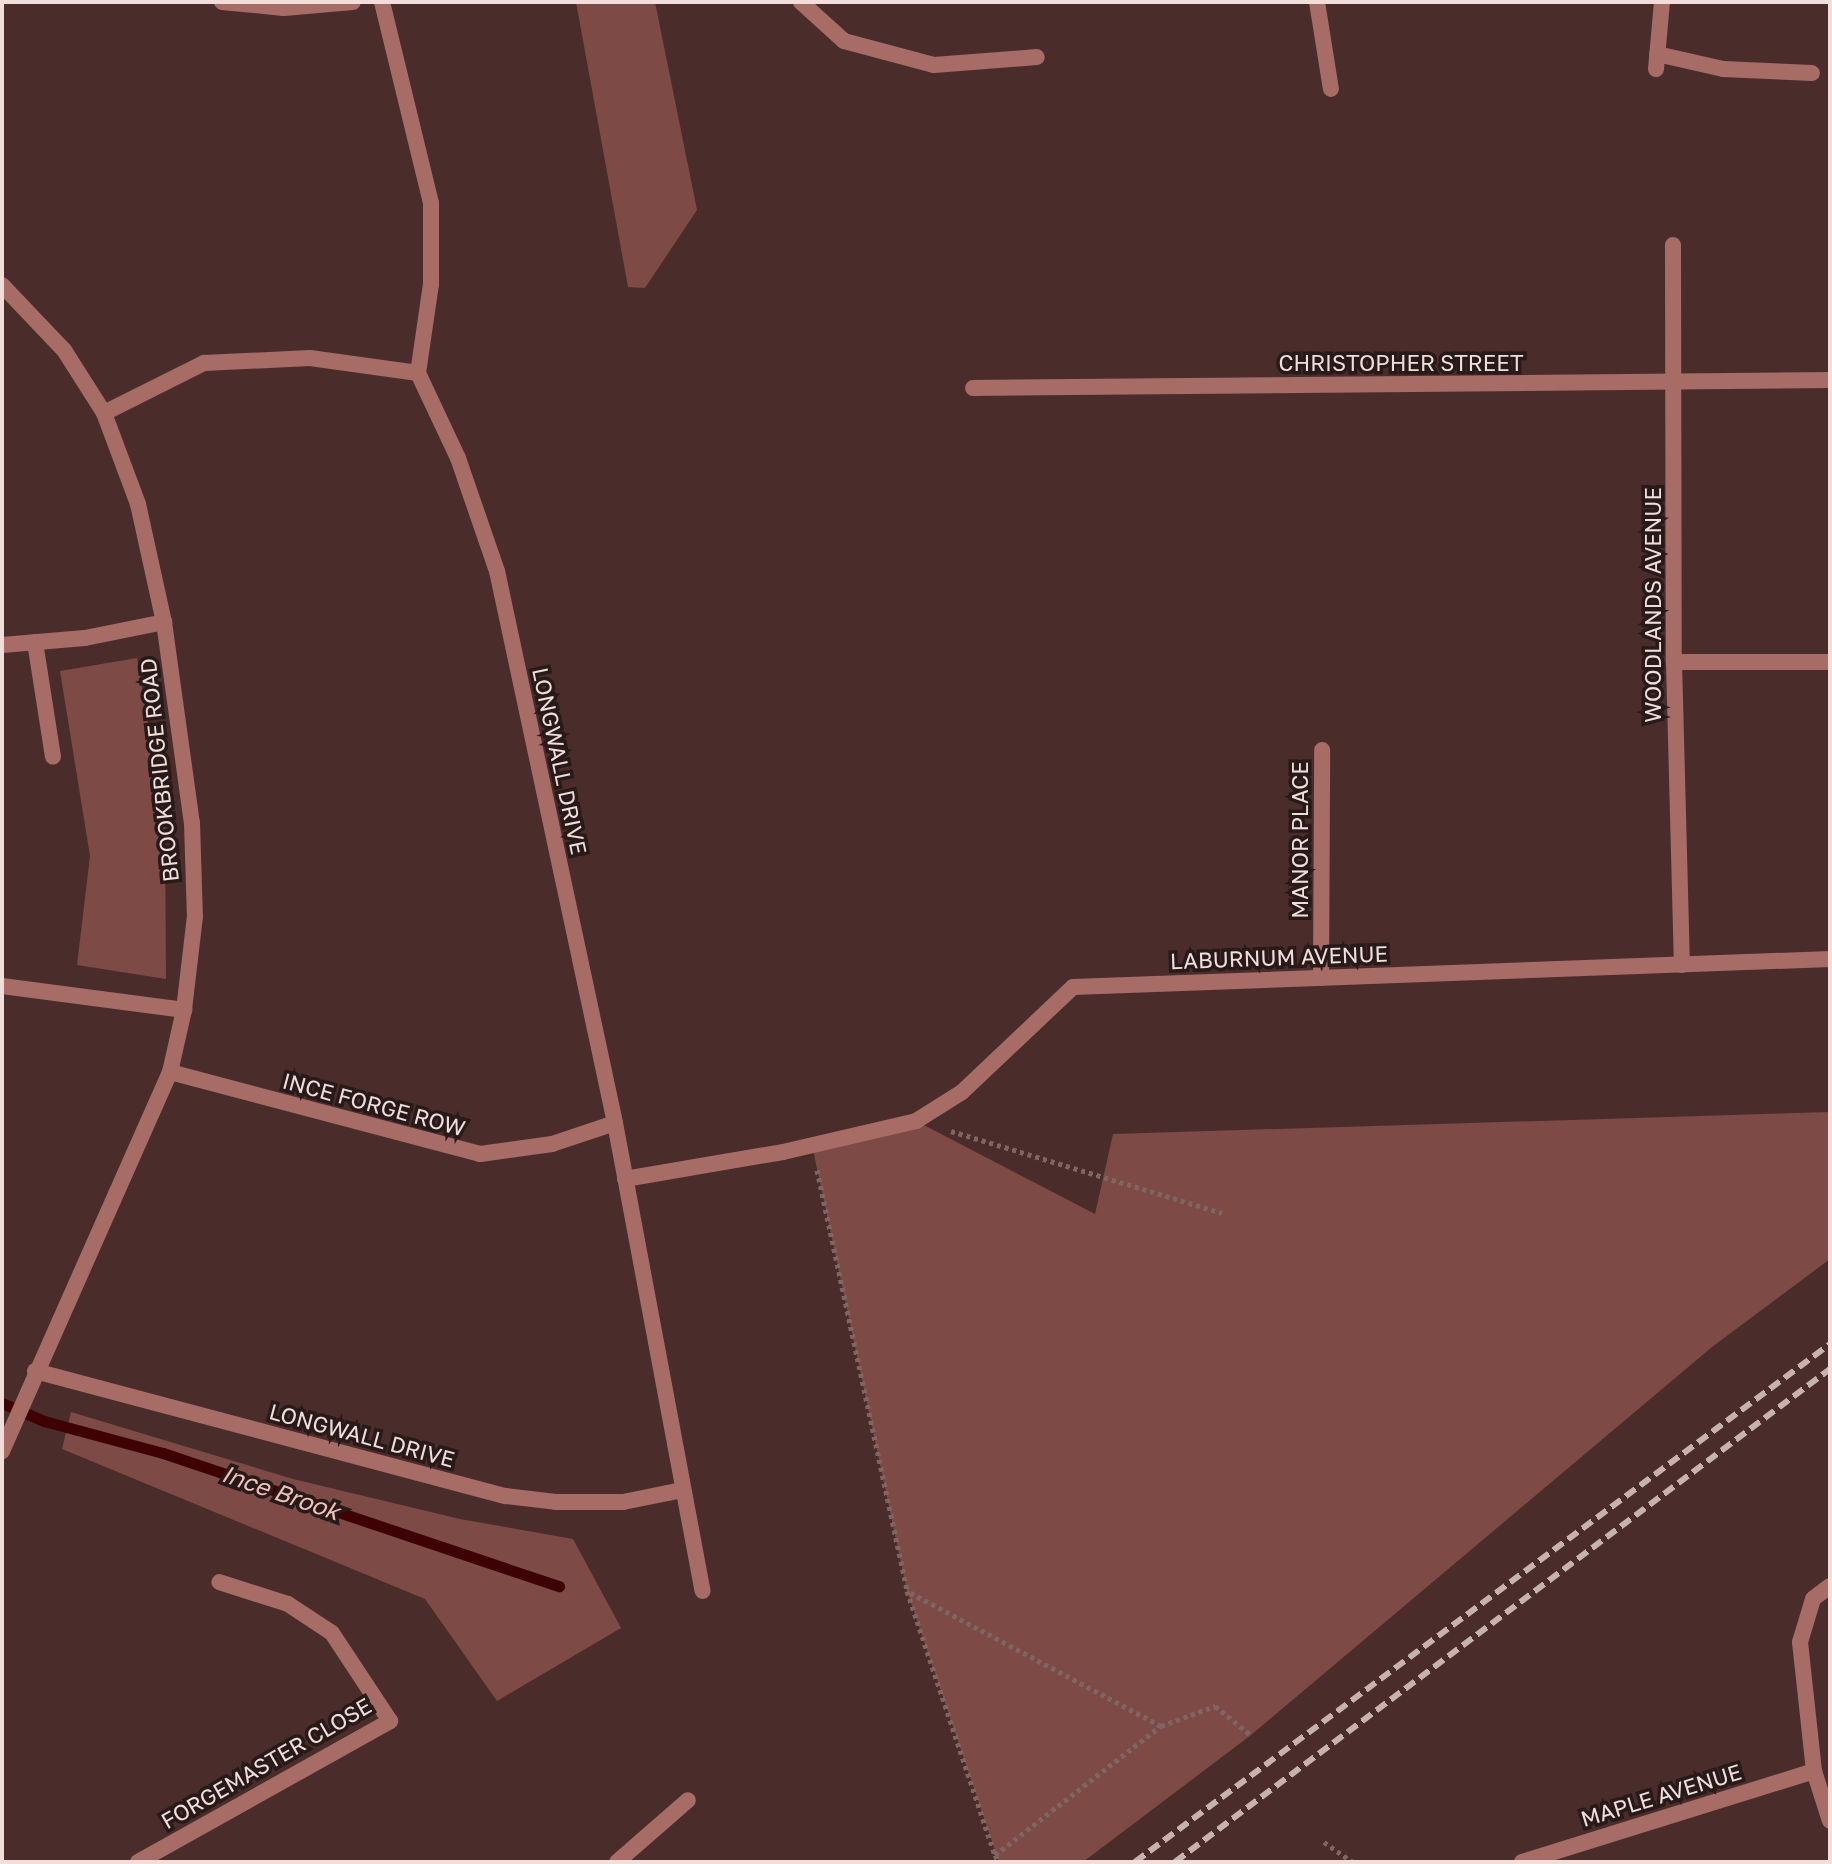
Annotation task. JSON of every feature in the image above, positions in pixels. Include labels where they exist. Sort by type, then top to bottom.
[{"type":"street","points":[[222,2],[284,8],[353,2]]},
{"type":"street","points":[[104,413],[204,363],[310,358],[418,373],[431,284],[431,203],[382,2]]},
{"type":"street","points":[[801,2],[844,41],[934,65],[1037,57]]},
{"type":"street","points":[[1317,2],[1331,89]]},
{"type":"street","points":[[1662,2],[1657,61],[1723,69],[1812,73]]},
{"type":"street","name":"WOODLANDS AVENUE","points":[[1673,245],[1674,662],[1682,965]]},
{"type":"street","name":"BROOKBRIDGE ROAD","points":[[2,285],[64,350],[104,413],[138,504],[164,622],[192,823],[195,916],[184,1010],[170,1072],[2,1451]]},
{"type":"street","name":"LONGWALL DRIVE","points":[[418,373],[458,458],[497,571],[615,1123],[703,1591]]},
{"type":"street","name":"CHRISTOPHER STREET","points":[[973,388],[1830,380]]},
{"type":"street","points":[[2,645],[164,622]]},
{"type":"street","points":[[35,642],[53,757]]},
{"type":"street","points":[[1674,662],[1830,662]]},
{"type":"street","name":"MANOR PLACE","points":[[1321,978],[1322,750]]},
{"type":"street","name":"LABURNUM AVENUE","points":[[625,1179],[783,1152],[916,1121],[962,1092],[1073,987],[1830,959]]},
{"type":"street","points":[[2,986],[184,1010]]},
{"type":"street","name":"INCE FORGE ROW","points":[[170,1072],[480,1154],[552,1144],[615,1123]]},
{"type":"street","name":"LONGWALL DRIVE","points":[[35,1371],[506,1496],[556,1502],[623,1502],[682,1490]]},
{"type":"street","name":"FORGEMASTER CLOSE","points":[[138,1862],[390,1721],[332,1633],[288,1604],[219,1582]]},
{"type":"street","points":[[1830,1586],[1813,1599],[1800,1642],[1814,1771],[1830,1821]]},
{"type":"street","name":"MAPLE AVENUE","points":[[1522,1862],[1814,1771]]},
{"type":"street","points":[[617,1862],[688,1800]]},
{"type":"path","points":[[916,1121],[1222,1213]]},
{"type":"path","points":[[812,1145],[907,1591],[999,1862]]},
{"type":"path","points":[[907,1591],[1161,1726]]},
{"type":"path","points":[[995,1855],[1161,1726],[1215,1706],[1251,1735]]},
{"type":"path","points":[[1324,1842],[1353,1862]]},
{"type":"shaded area","points":[[576,2],[655,2],[697,210],[645,288],[628,287]]},
{"type":"shaded area","points":[[137,658],[165,824],[166,979],[77,965],[90,856],[60,671]]},
{"type":"shaded area","points":[[1830,1112],[1830,1259],[1712,1347],[1251,1735],[1083,1862],[999,1862],[907,1591],[812,1145],[916,1121],[1095,1214],[1113,1134]]},
{"type":"shaded area","points":[[71,1412],[293,1479],[460,1519],[573,1539],[621,1628],[497,1701],[425,1599],[62,1449]]},
{"type":"waterway","name":"Ince Brook","points":[[2,1403],[44,1421],[163,1453],[559,1586]]},
{"type":"railway","points":[[1135,1862],[1830,1344]]},
{"type":"railway","points":[[1175,1862],[1830,1369]]}]
